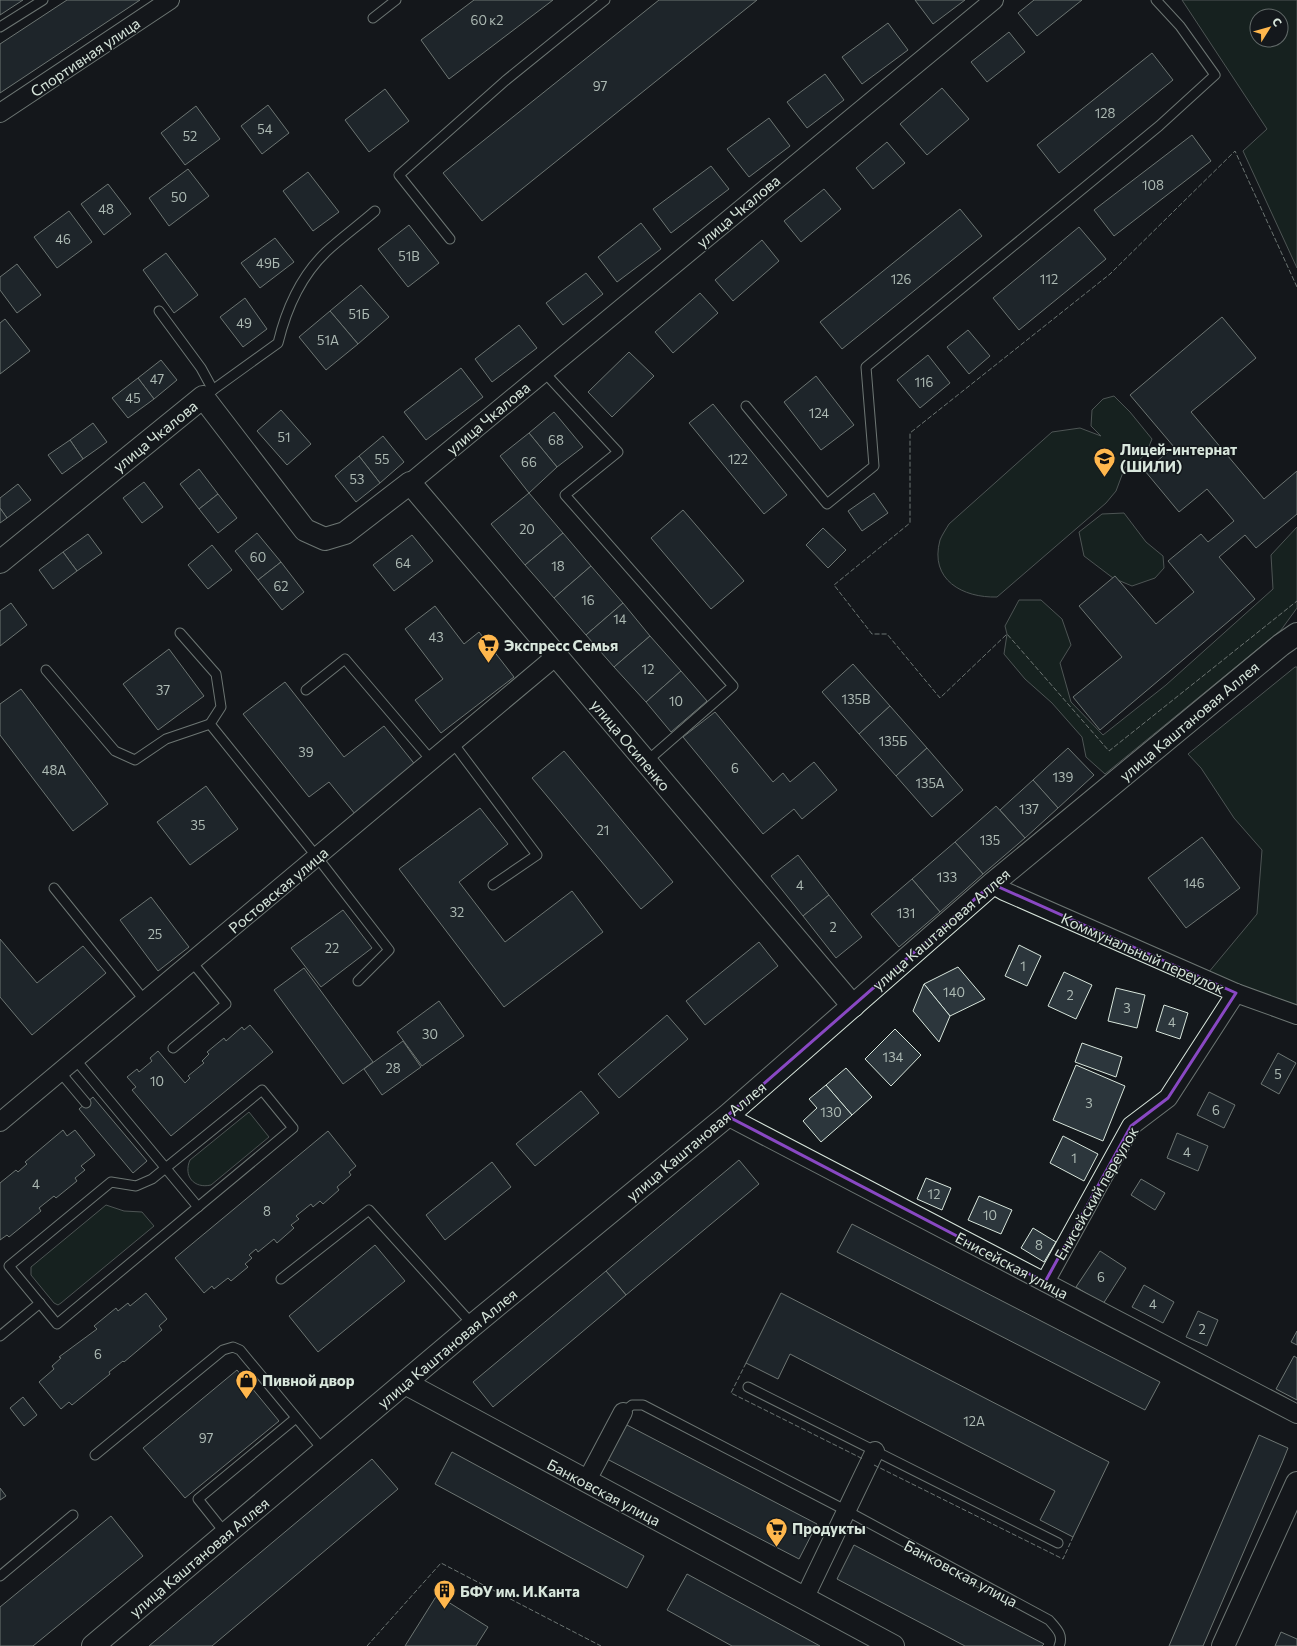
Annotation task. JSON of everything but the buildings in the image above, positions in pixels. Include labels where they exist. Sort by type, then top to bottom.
[{"type":"street","name":"Спортивная улица","points":[[0,113],[170,0]]},
{"type":"street","name":"улица Чкалова","points":[[0,562],[208,394],[305,530],[325,539],[345,533],[410,483],[994,0]]},
{"type":"street","name":"улица Осипенко","points":[[410,483],[555,657],[853,1006]]},
{"type":"street","name":"улица Каштановая Аллея","points":[[93,1646],[473,1325],[727,1116],[992,884],[1269,655],[1297,634]]},
{"type":"street","name":"Ростовская улица","points":[[0,1122],[555,657]]},
{"type":"street","name":"Коммунальный переулок","points":[[992,884],[1004,891],[1236,993],[1297,1015]]},
{"type":"street","name":"Енисейский переулок","points":[[1045,1282],[1131,1126],[1168,1098],[1236,993]]},
{"type":"street","name":"Енисейская улица","points":[[727,1116],[1297,1414]]},
{"type":"street","name":"Банковская улица","points":[[405,1383],[586,1482],[893,1646]]},
{"type":"street","points":[[586,1482],[623,1412]]},
{"type":"street","points":[[804,1599],[875,1451]]},
{"type":"street","points":[[1223,1646],[1297,1483]]},
{"type":"lane","points":[[0,27],[42,0]]},
{"type":"lane","points":[[373,18],[396,0]]},
{"type":"lane","points":[[450,239],[399,175],[505,81],[605,0]]},
{"type":"lane","points":[[746,406],[827,504],[874,466],[866,367],[1159,126],[1215,75],[1180,26],[1156,0]]},
{"type":"lane","points":[[159,311],[202,368],[208,394],[278,343],[284,320],[306,275],[326,252],[375,211]]},
{"type":"lane","points":[[544,372],[618,452],[565,495],[733,686],[646,763]]},
{"type":"lane","points":[[46,670],[115,751],[135,760],[166,739],[210,724],[221,707],[216,674],[180,633]]},
{"type":"lane","points":[[306,690],[345,659],[432,760]]},
{"type":"lane","points":[[210,724],[317,856],[389,950],[358,981]]},
{"type":"lane","points":[[453,743],[537,855],[493,886]]},
{"type":"lane","points":[[54,888],[145,1001]]},
{"type":"lane","points":[[173,1048],[226,1004],[192,962]]},
{"type":"lane","points":[[76,1059],[198,1207]]},
{"type":"lane","points":[[60,1072],[86,1103]]},
{"type":"lane","points":[[262,1090],[293,1128],[198,1207],[57,1324],[10,1266],[112,1182],[136,1186],[152,1179],[167,1169],[262,1090]]},
{"type":"lane","points":[[281,1279],[369,1210],[473,1325]]},
{"type":"lane","points":[[0,1336],[40,1303]]},
{"type":"lane","points":[[95,1456],[223,1350],[233,1347],[240,1350],[324,1451]]},
{"type":"lane","points":[[748,1387],[1058,1543]]},
{"type":"lane","name":"Банковская улица","points":[[623,1412],[632,1405],[643,1406],[847,1510],[1049,1620],[1059,1630],[1061,1642],[1059,1646]]},
{"type":"lane","points":[[226,1534],[198,1500],[296,1418]]},
{"type":"lane","points":[[0,1576],[73,1515]]},
{"type":"highlighted area","points":[[992,884],[1236,993],[1168,1098],[1131,1126],[1045,1282],[727,1116]]},
{"type":"green space","points":[[1182,0],[1297,0],[1297,268],[1243,151],[1267,129]]},
{"type":"green space","points":[[1114,396],[1130,412],[1152,439],[1148,449],[1139,461],[1125,467],[1116,491],[1106,503],[997,597],[972,594],[961,590],[952,584],[944,576],[939,566],[938,554],[940,540],[949,524],[1052,432],[1080,428],[1101,436],[1091,426],[1092,410],[1103,399]]},
{"type":"green space","points":[[1124,513],[1146,542],[1163,556],[1164,568],[1155,578],[1132,586],[1113,578],[1084,556],[1079,532],[1102,514]]},
{"type":"green space","points":[[1297,527],[1297,608],[1281,630],[1105,774],[1086,757],[1082,737],[1052,703],[1025,679],[1004,654],[1007,634],[1005,626],[1019,600],[1041,600],[1062,619],[1071,645],[1060,663],[1071,702],[1103,735],[1166,685],[1273,589],[1271,555]]},
{"type":"green space","points":[[1295,667],[1297,667],[1297,1006],[1208,973],[1257,914],[1262,850],[1234,818],[1201,768],[1188,754]]},
{"type":"green space","points":[[249,1112],[269,1137],[211,1185],[205,1186],[195,1183],[189,1176],[188,1166],[190,1160]]},
{"type":"green space","points":[[106,1205],[124,1211],[142,1212],[154,1226],[61,1303],[58,1305],[54,1303],[31,1275],[31,1267]]},
{"type":"fence","points":[[1297,287],[1235,151],[1110,274],[910,433],[910,523],[834,585],[872,634],[887,634],[940,698],[1007,634],[1109,751],[1297,601]]},
{"type":"fence","points":[[746,1363],[731,1393],[863,1459]]},
{"type":"fence","points":[[874,1465],[1063,1559],[1073,1537]]},
{"type":"fence","points":[[367,1646],[441,1563],[601,1646]]},
{"type":"place","name":"Лицей-интернат (ШИЛИ)","points":[[1104,478]]},
{"type":"place","name":"Экспресс Семья","points":[[488,664]]},
{"type":"place","name":"Пивной двор","points":[[246,1400]]},
{"type":"place","name":"Продукты","points":[[777,1548]]},
{"type":"place","name":"БФУ им. И.Канта","points":[[444,1610]]}]
